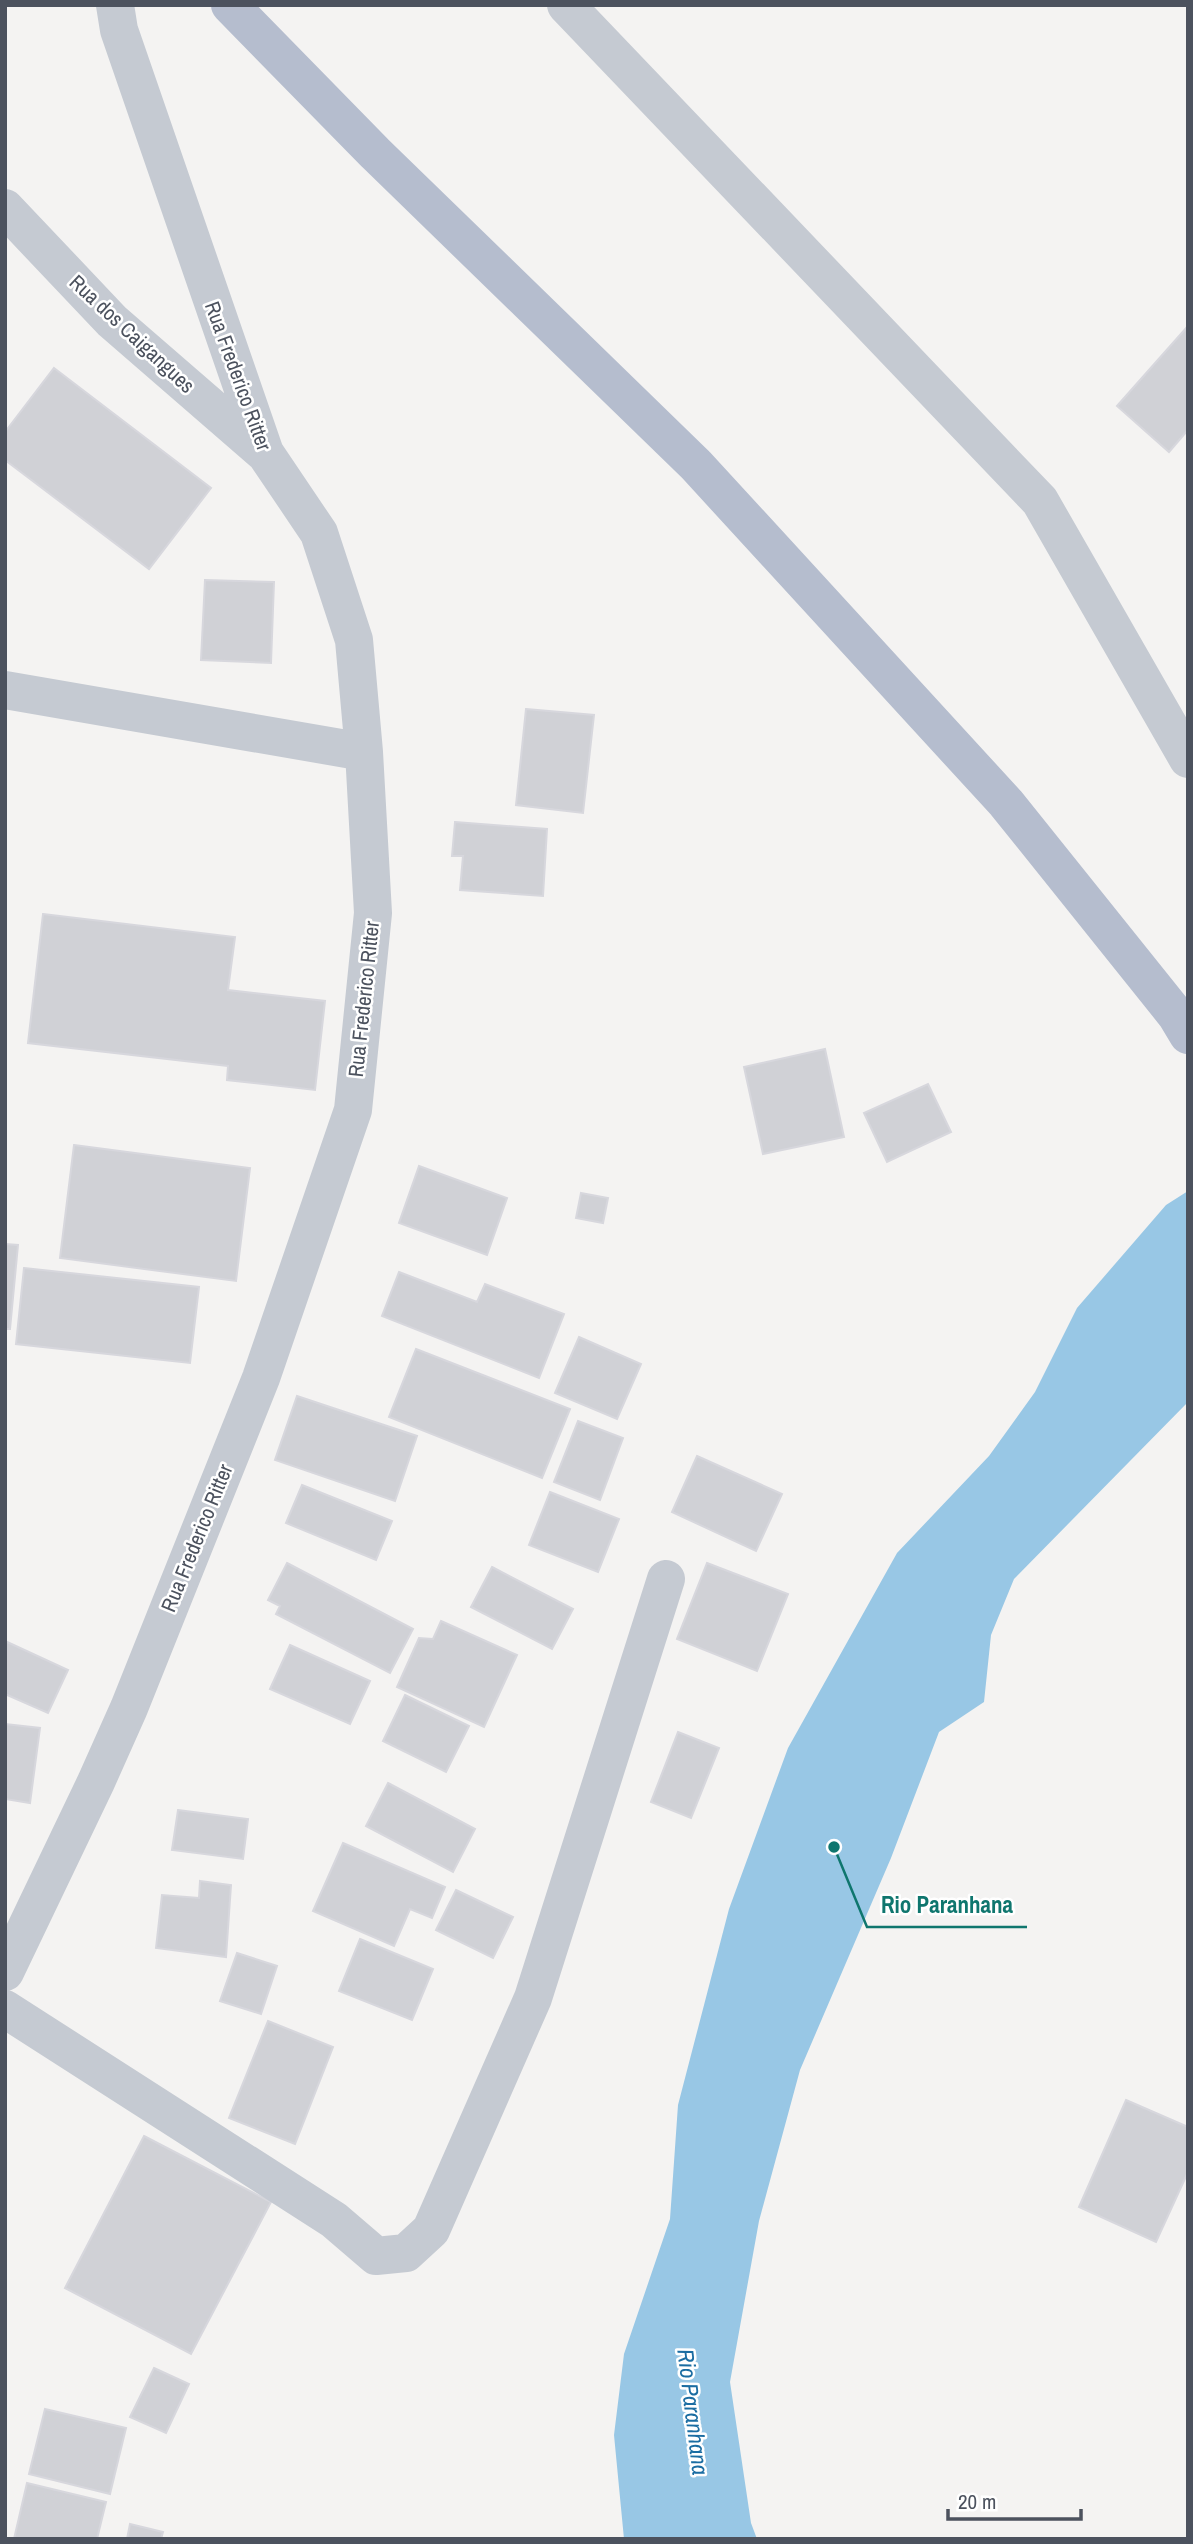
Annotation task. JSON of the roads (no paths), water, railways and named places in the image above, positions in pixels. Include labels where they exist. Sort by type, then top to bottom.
[{"type":"main road","points":[[230,5],[375,153],[696,465],[1006,803],[1182,1025]]},
{"type":"street","name":"Rua Frederico Ritter","points":[[5,1972],[96,1782],[134,1695],[261,1378],[353,1110],[373,912],[364,752],[354,640],[319,533],[264,453],[119,30],[115,5]]},
{"type":"street","points":[[566,5],[1041,501],[1188,759]]},
{"type":"street","name":"Rua dos Caigangues","points":[[5,208],[112,321],[264,453]]},
{"type":"street","points":[[5,691],[364,752]]},
{"type":"street","points":[[5,2009],[334,2220],[376,2256],[406,2253],[431,2230],[533,1998],[666,1578]]},
{"type":"water","points":[[1188,1191],[1188,1402],[1014,1579],[991,1635],[984,1702],[939,1732],[891,1858],[800,2070],[759,2221],[730,2382],[751,2523],[757,2539],[624,2539],[614,2435],[624,2354],[670,2219],[678,2105],[729,1909],[788,1748],[897,1553],[989,1456],[1035,1392],[1077,1308],[1166,1205]]},
{"type":"place","name":"Rio Paranhana","points":[[834,1847]]}]
